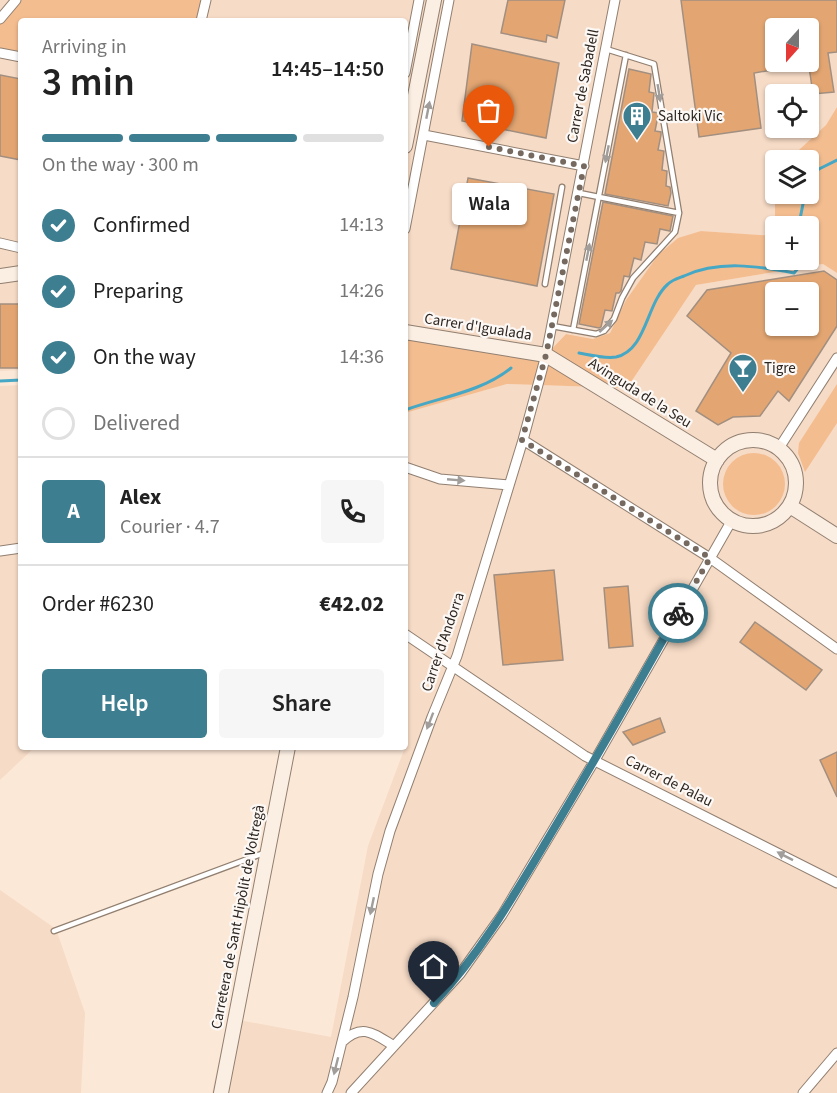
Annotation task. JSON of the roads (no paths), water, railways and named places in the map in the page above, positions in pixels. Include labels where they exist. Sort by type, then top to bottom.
[{"type":"street","points":[[0,19],[16,0]]},
{"type":"street","points":[[202,18],[206,0]]},
{"type":"street","points":[[408,57],[419,0]]},
{"type":"street","points":[[408,131],[434,0]]},
{"type":"street","points":[[408,214],[449,0]]},
{"type":"street","name":"Carrer de Sabadell","points":[[546,355],[615,0]]},
{"type":"street","points":[[0,53],[18,56]]},
{"type":"street","points":[[424,135],[584,166]]},
{"type":"street","points":[[0,243],[18,247]]},
{"type":"street","points":[[0,276],[18,273]]},
{"type":"street","name":"Carrer d'Igualada","points":[[408,332],[546,355]]},
{"type":"street","name":"Carrer d'Andorra","points":[[327,1093],[342,1042],[378,874],[390,831],[453,667],[546,355]]},
{"type":"street","name":"Avinguda de la Seu","points":[[546,355],[717,460]]},
{"type":"street","points":[[778,447],[837,358]]},
{"type":"street","points":[[522,440],[710,558],[837,649]]},
{"type":"street","points":[[751,440],[765,441],[778,447],[789,459],[796,474],[796,490],[790,506],[778,518],[762,525],[745,525],[732,520],[717,507],[711,492],[711,475],[717,460],[726,450],[738,443],[751,440]]},
{"type":"street","points":[[408,468],[440,479],[509,485]]},
{"type":"street","points":[[790,506],[837,536]]},
{"type":"street","points":[[351,1093],[460,974],[502,915],[595,760],[732,520]]},
{"type":"street","points":[[0,551],[18,548]]},
{"type":"street","name":"Carrer de Palau","points":[[408,636],[585,756],[837,883]]},
{"type":"street","name":"Carretera de Sant Hipòlit de Voltregà","points":[[221,1093],[287,750]]},
{"type":"street","points":[[342,1042],[351,1033],[369,1031],[394,1046]]},
{"type":"street","points":[[803,1093],[837,1053]]},
{"type":"lane","points":[[552,326],[596,334],[604,331],[614,319],[633,278],[675,232],[679,213],[654,64],[606,49]]},
{"type":"lane","points":[[573,330],[626,55]]},
{"type":"lane","points":[[545,284],[562,187]]},
{"type":"lane","points":[[579,192],[679,213]]},
{"type":"lane","points":[[54,931],[266,852]]},
{"type":"waterway","points":[[819,169],[837,160]]},
{"type":"waterway","points":[[801,216],[803,204]]},
{"type":"waterway","points":[[579,353],[612,357],[626,353],[640,336],[661,292],[678,278],[697,271],[724,266],[765,268]]},
{"type":"waterway","points":[[777,270],[794,273],[797,270]]},
{"type":"waterway","points":[[408,409],[487,383],[511,368]]},
{"type":"waterway","points":[[0,381],[18,380]]},
{"type":"place","name":"Saltoki Vic","points":[[637,142]]},
{"type":"place","name":"Wala","points":[[489,147]]},
{"type":"place","name":"Tigre","points":[[743,394]]}]
